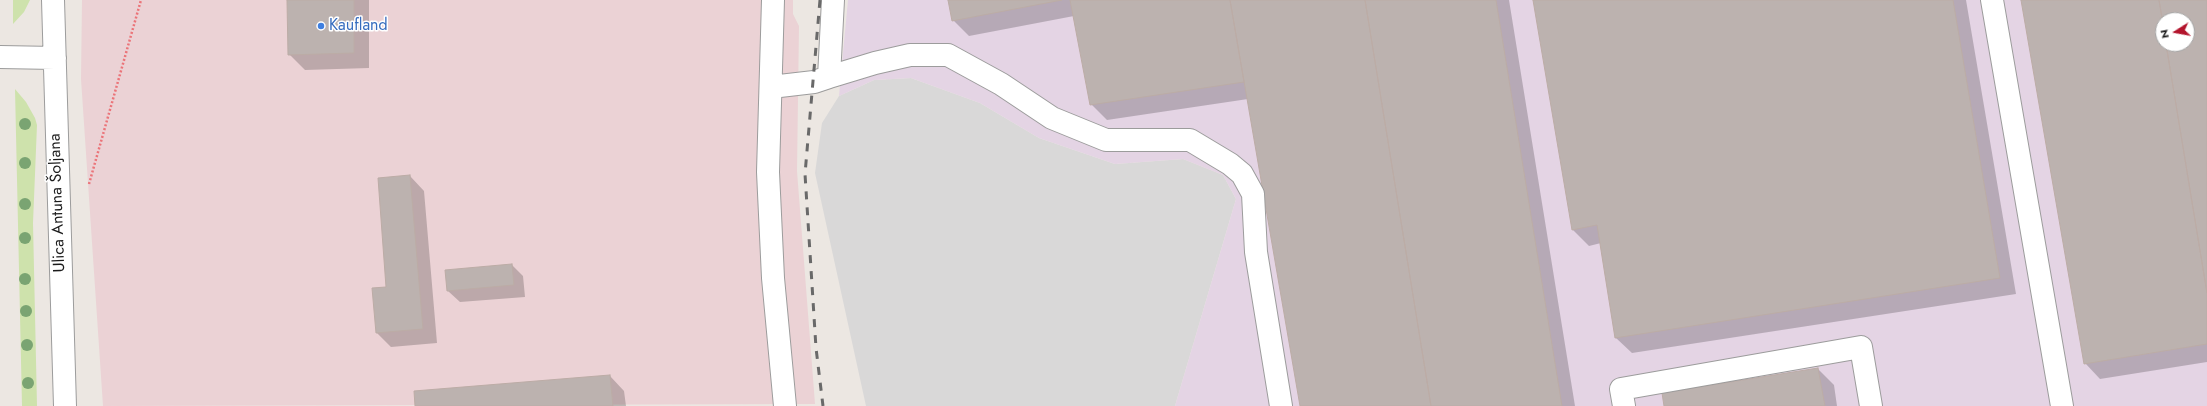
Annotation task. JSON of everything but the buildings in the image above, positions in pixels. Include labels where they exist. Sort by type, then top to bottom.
[{"type":"street","name":"Ulica Antuna Šoljana","points":[[53,0],[65,406]]},
{"type":"street","points":[[773,0],[768,172],[773,278],[785,406]]},
{"type":"street","points":[[829,77],[833,0]]},
{"type":"street","points":[[1992,0],[2062,406]]},
{"type":"street","points":[[771,87],[814,82],[875,63],[910,55],[948,55],[1001,84],[1052,118],[1106,140],[1190,140],[1230,164],[1242,174],[1253,194],[1256,252],[1281,406]]},
{"type":"street","points":[[0,57],[54,58]]},
{"type":"street","points":[[1624,406],[1621,389],[1861,347],[1871,406]]},
{"type":"path","points":[[88,189],[141,0]]},
{"type":"shaded area","points":[[82,0],[793,0],[793,14],[799,26],[797,171],[815,404],[103,406],[81,79]]},
{"type":"shaded area","points":[[848,0],[2207,0],[2207,406],[1175,406],[1236,199],[1223,175],[1183,159],[1115,164],[1039,138],[980,103],[911,78],[874,80],[839,96]]},
{"type":"shaded area","points":[[911,78],[980,103],[1039,138],[1115,164],[1183,159],[1223,175],[1236,199],[1175,406],[866,406],[815,173],[822,123],[839,96],[874,80]]},
{"type":"green space","points":[[13,0],[30,0],[24,12],[13,24]]},
{"type":"green space","points":[[15,89],[26,102],[35,118],[37,125],[33,223],[37,406],[22,406]]},
{"type":"railway","points":[[820,0],[805,174],[816,348],[823,406]]},
{"type":"place","name":"Kaufland","points":[[321,26]]}]
